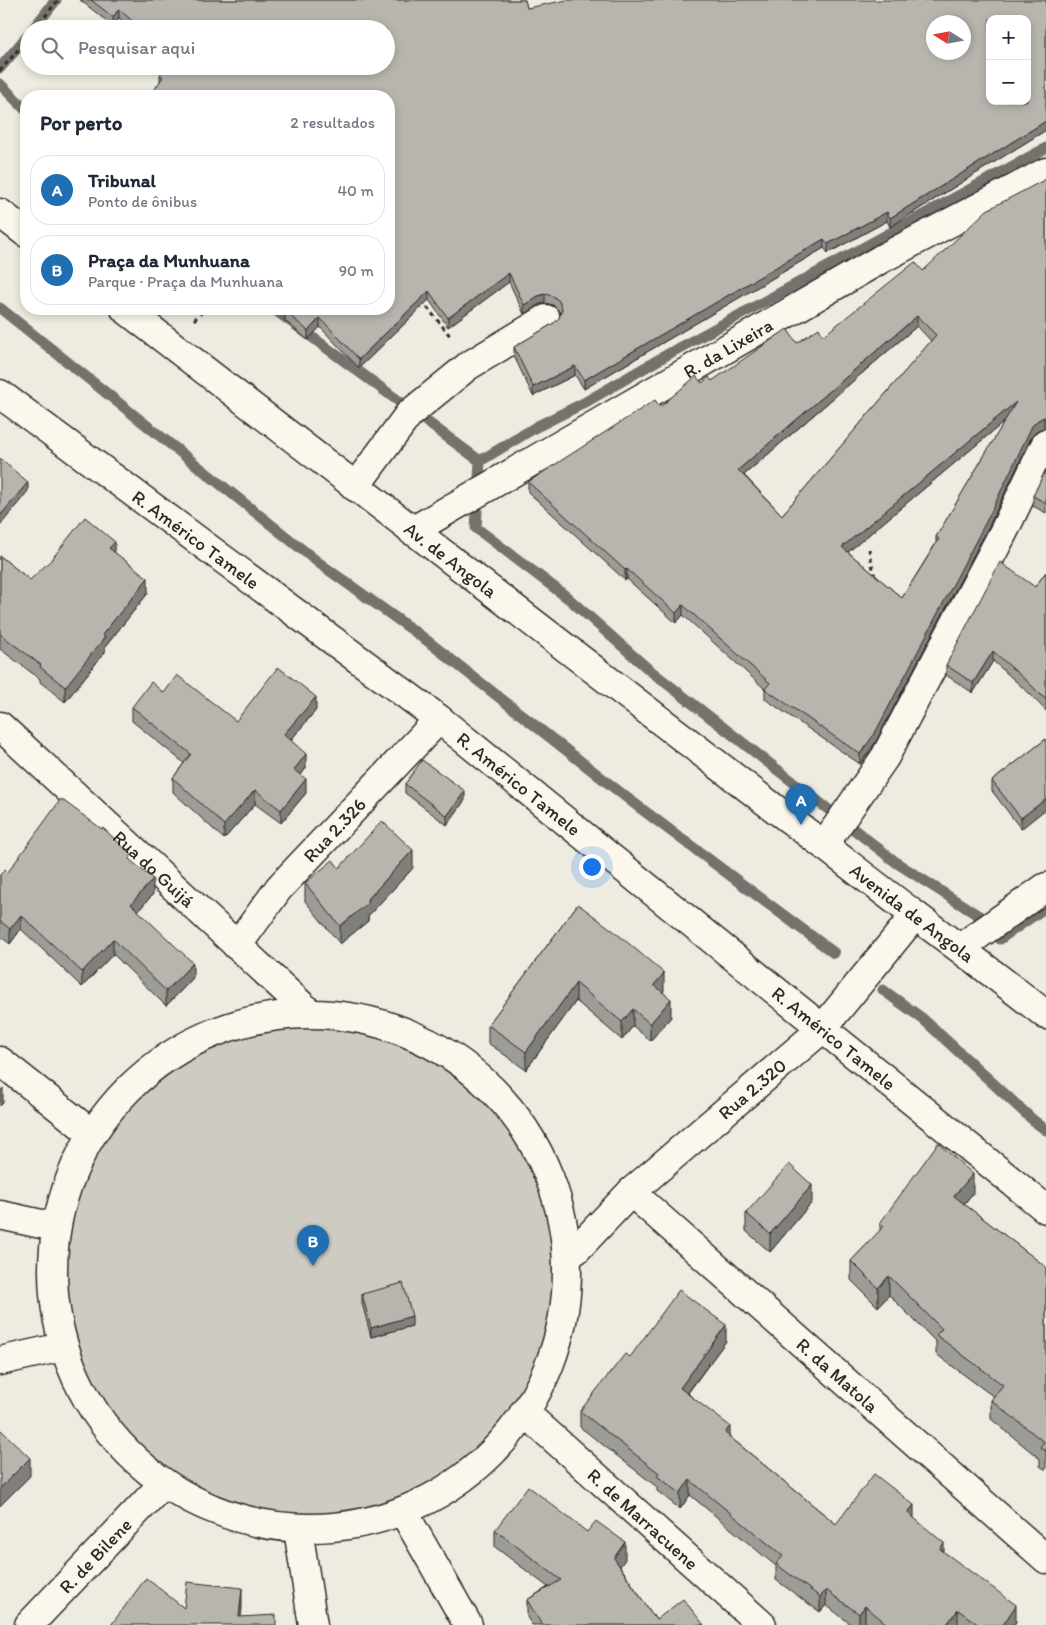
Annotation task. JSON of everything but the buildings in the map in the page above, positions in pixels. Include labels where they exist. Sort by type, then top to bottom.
[{"type":"street","name":"R. da Lixeira","points":[[412,531],[881,259],[1046,172]]},
{"type":"street","points":[[0,213],[20,228]]},
{"type":"street","name":"Av. de Angola","points":[[133,315],[778,811]]},
{"type":"street","points":[[355,487],[409,414],[468,366],[546,320]]},
{"type":"street","name":"R. Américo Tamele","points":[[0,394],[439,719],[1046,1209]]},
{"type":"street","points":[[822,843],[828,839],[886,757],[1004,531],[1046,443]]},
{"type":"street","name":"Rua 2.326","points":[[237,946],[279,888],[439,719]]},
{"type":"street","name":"Rua do Guijá","points":[[0,726],[308,1012]]},
{"type":"street","name":"Avenida de Angola","points":[[778,811],[1046,1015]]},
{"type":"street","points":[[960,948],[1046,887]]},
{"type":"street","name":"Rua 2.320","points":[[576,1250],[631,1192],[822,1029],[915,915]]},
{"type":"street","points":[[308,1012],[382,1023],[449,1054],[505,1104],[553,1176],[576,1250],[551,1358],[524,1412],[491,1453],[450,1487],[403,1511],[351,1526],[298,1529],[242,1521],[190,1501],[162,1485],[109,1435],[82,1394],[62,1347],[52,1288],[55,1227],[69,1178],[91,1133],[132,1083],[184,1045],[244,1021],[308,1012]]},
{"type":"street","points":[[0,1061],[91,1133]]},
{"type":"street","name":"R. da Matola","points":[[631,1192],[1046,1559]]},
{"type":"street","points":[[0,1215],[55,1227]]},
{"type":"street","points":[[0,1361],[62,1347]]},
{"type":"street","name":"R. de Marracuene","points":[[524,1412],[762,1625]]},
{"type":"street","name":"R. de Bilene","points":[[29,1625],[162,1485]]},
{"type":"street","points":[[403,1511],[468,1625]]},
{"type":"street","points":[[298,1529],[313,1625]]},
{"type":"path","points":[[42,20],[58,0]]},
{"type":"path","points":[[0,71],[20,48]]},
{"type":"path","points":[[420,297],[454,340],[468,366]]},
{"type":"path","points":[[869,549],[877,584]]},
{"type":"shaded area","points":[[308,1022],[380,1034],[442,1063],[498,1109],[544,1179],[566,1247],[541,1356],[517,1402],[483,1446],[443,1480],[399,1503],[348,1518],[292,1520],[244,1512],[193,1490],[158,1466],[118,1426],[90,1385],[73,1344],[62,1285],[66,1228],[78,1184],[102,1141],[142,1091],[189,1054],[246,1031]]},
{"type":"waterway","points":[[40,20],[56,0]]},
{"type":"waterway","points":[[0,68],[20,45]]},
{"type":"waterway","points":[[0,84],[20,104]]},
{"type":"waterway","points":[[480,461],[536,427],[584,403],[670,353],[1046,148]]},
{"type":"waterway","points":[[0,308],[319,563],[425,639],[631,801],[834,953]]},
{"type":"waterway","points":[[282,315],[480,461],[476,528],[568,598],[647,668],[897,863],[990,923],[1000,939],[1046,907]]},
{"type":"waterway","points":[[883,990],[923,1019],[1046,1130]]},
{"type":"place","name":"Tribunal","points":[[801,825]]},
{"type":"place","name":"Praça da Munhuana","points":[[313,1266]]}]
